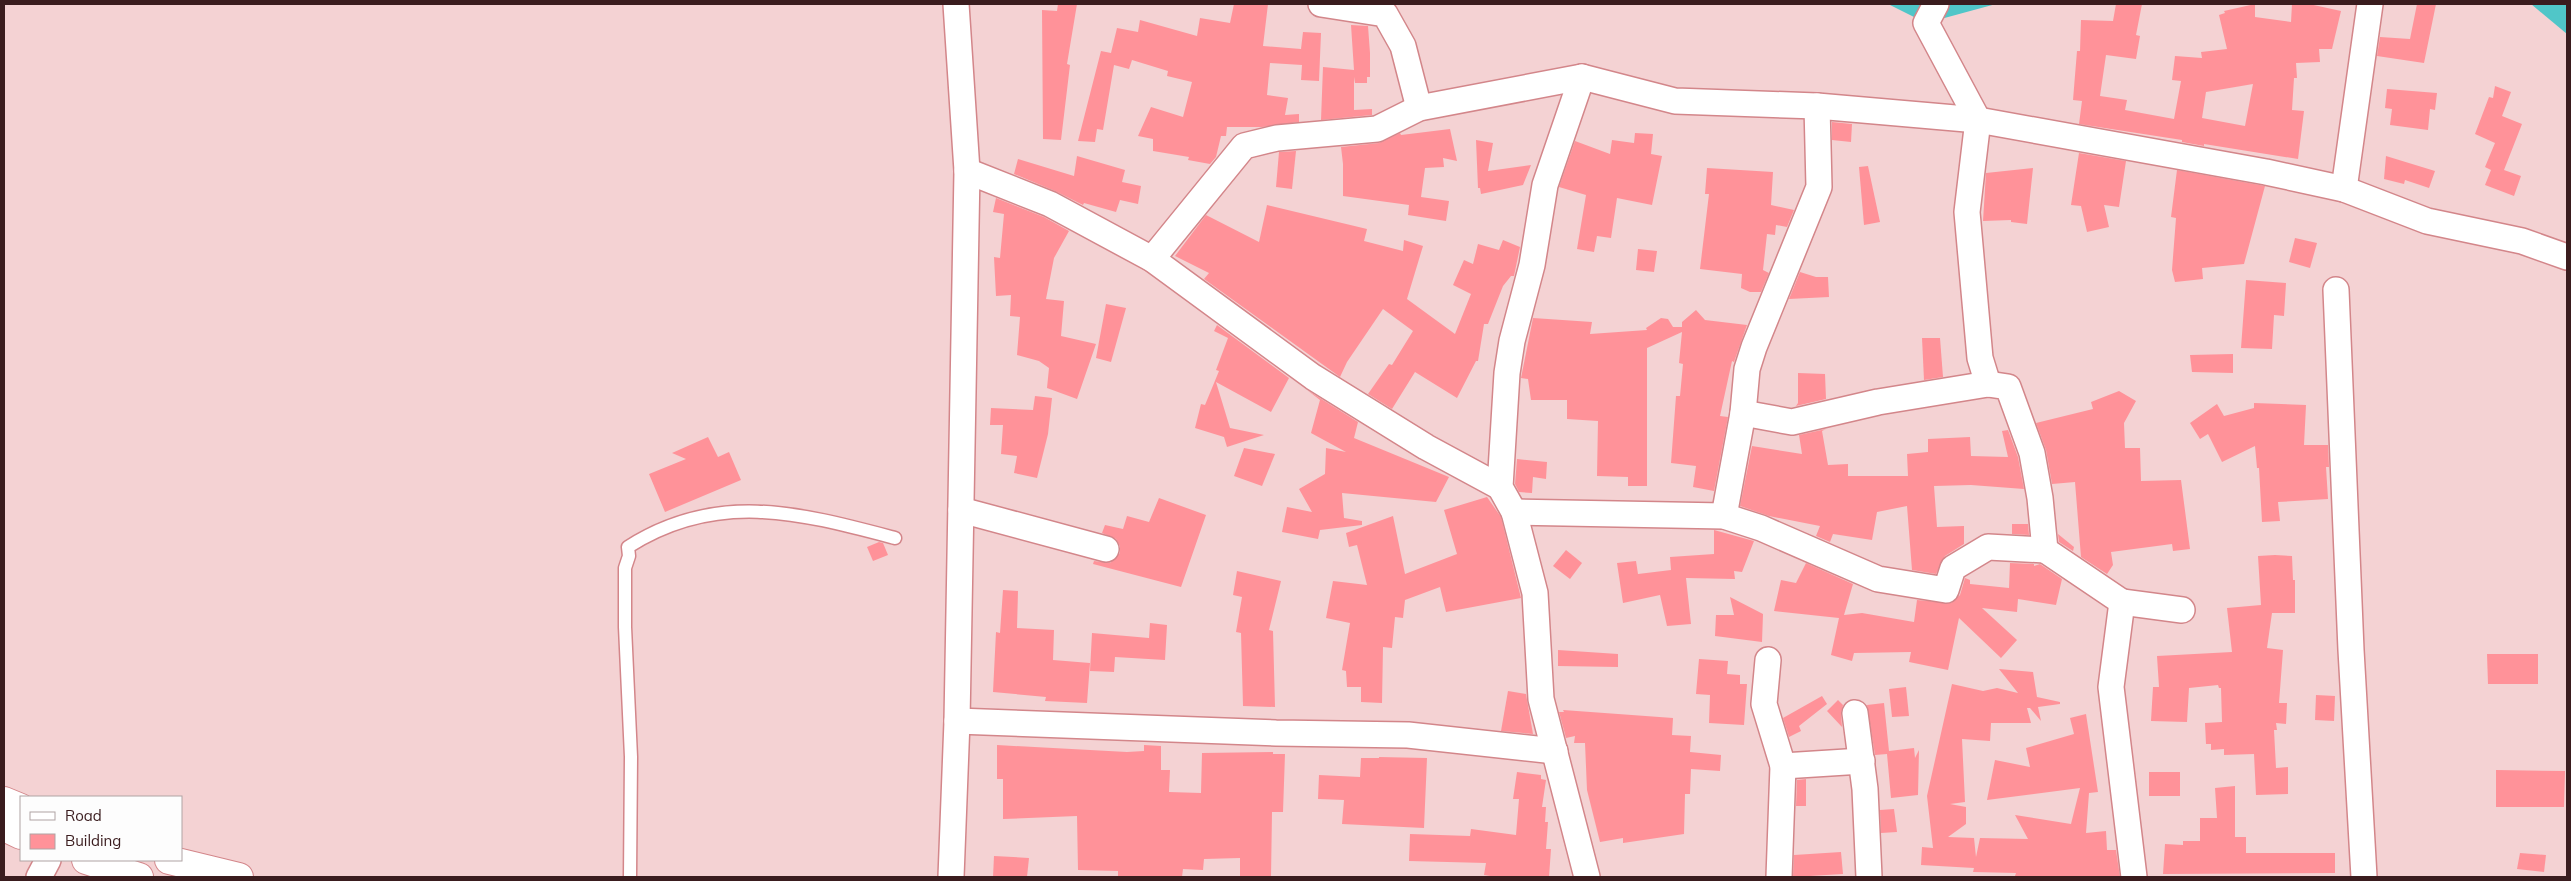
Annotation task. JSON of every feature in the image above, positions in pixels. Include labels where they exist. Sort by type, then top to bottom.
[{"type":"highway","points":[[4,801],[20,808]]},
{"type":"highway","points":[[4,827],[20,835]]},
{"type":"highway","points":[[89,861],[138,877]]},
{"type":"highway","points":[[173,861],[239,877]]},
{"type":"street","points":[[951,877],[957,721],[966,171],[956,4]]},
{"type":"street","points":[[1321,4],[1385,14],[1403,46],[1419,108]]},
{"type":"street","points":[[1936,4],[1926,23],[1978,120],[1967,212],[1980,358],[1988,384]]},
{"type":"street","points":[[2344,189],[2370,4]]},
{"type":"street","points":[[1152,258],[1244,146],[1277,138],[1377,129],[1419,108],[1582,77],[1676,101],[1817,106],[1978,120],[2266,172],[2344,189],[2428,221],[2522,241],[2567,257]]},
{"type":"street","points":[[1582,77],[1545,185],[1532,265],[1512,341],[1506,373],[1500,487],[1514,512],[1534,593],[1541,699],[1587,877]]},
{"type":"street","points":[[1724,516],[1743,413],[1748,370],[1754,347],[1820,187],[1817,106]]},
{"type":"street","points":[[966,171],[1050,204],[1152,258],[1313,377],[1426,447],[1500,487]]},
{"type":"street","points":[[2336,290],[2351,650],[2364,877]]},
{"type":"street","points":[[1743,413],[1792,422],[1878,402],[1988,384],[2008,387],[2032,453],[2040,498],[2045,550]]},
{"type":"street","points":[[961,510],[1106,549]]},
{"type":"street","points":[[1514,512],[1724,516],[1760,528],[1878,579],[1946,590],[1953,568],[1988,547],[2045,550],[2122,602],[2182,610]]},
{"type":"street","points":[[2122,602],[2111,687],[2134,877]]},
{"type":"street","points":[[1768,660],[1764,704],[1783,766],[1779,877]]},
{"type":"street","points":[[1855,713],[1865,789],[1869,877]]},
{"type":"street","points":[[957,721],[1276,733],[1408,735],[1555,752]]},
{"type":"street","points":[[1783,766],[1862,761]]},
{"type":"street","points":[[39,877],[47,861]]},
{"type":"lane","points":[[630,877],[631,758],[625,627],[625,568],[630,556],[628,547],[649,534],[713,513],[756,510],[812,516],[895,538]]},
{"type":"water","points":[[1888,4],[1996,4],[1926,23]]},
{"type":"water","points":[[2531,4],[2567,4],[2567,34]]},
{"type":"building","points":[[1058,4],[1077,4],[1067,64],[1070,65],[1061,140],[1043,139],[1042,10],[1057,11]]},
{"type":"building","points":[[1234,4],[1268,4],[1263,46],[1301,49],[1303,32],[1321,33],[1319,81],[1301,80],[1302,65],[1270,63],[1267,95],[1288,98],[1285,115],[1299,114],[1299,122],[1262,127],[1227,127],[1226,136],[1221,136],[1216,157],[1210,164],[1188,160],[1189,157],[1153,151],[1153,139],[1138,136],[1151,107],[1183,117],[1192,82],[1167,76],[1168,71],[1132,60],[1129,69],[1114,65],[1103,130],[1097,129],[1095,142],[1078,141],[1101,51],[1111,53],[1117,28],[1138,32],[1140,20],[1197,36],[1200,18],[1230,23]]},
{"type":"building","points":[[2116,4],[2142,4],[2136,35],[2140,36],[2136,59],[2106,55],[2100,96],[2127,100],[2125,110],[2174,119],[2181,81],[2172,80],[2175,56],[2202,58],[2201,52],[2227,49],[2219,15],[2225,13],[2224,11],[2255,4],[2255,17],[2291,22],[2292,4],[2309,4],[2341,11],[2332,49],[2319,49],[2320,62],[2296,63],[2297,78],[2294,78],[2292,110],[2304,111],[2298,159],[2204,144],[2204,146],[2182,142],[2182,140],[2079,124],[2082,101],[2073,100],[2077,51],[2080,51],[2081,20],[2113,21]],"holes":[[[2253,84],[2245,126],[2202,118],[2206,92]]]},
{"type":"building","points":[[2417,4],[2436,4],[2424,63],[2377,56],[2380,37],[2410,39]]},
{"type":"building","points":[[1351,25],[1368,26],[1370,53],[1370,77],[1367,77],[1367,83],[1355,83],[1354,77],[1354,110],[1372,109],[1372,115],[1321,120],[1323,67],[1354,70]]},
{"type":"building","points":[[2495,86],[2511,92],[2502,116],[2522,124],[2504,170],[2521,176],[2514,196],[2485,185],[2491,170],[2485,167],[2495,143],[2475,134],[2489,97],[2493,98]]},
{"type":"building","points":[[2387,89],[2437,93],[2435,110],[2430,109],[2428,130],[2390,125],[2392,109],[2385,108]]},
{"type":"building","points":[[1832,122],[1852,124],[1851,142],[1832,140]]},
{"type":"building","points":[[1450,129],[1457,161],[1443,158],[1444,167],[1425,168],[1421,197],[1449,201],[1446,221],[1408,215],[1409,205],[1343,196],[1341,147],[1379,143],[1400,133],[1401,135]]},
{"type":"building","points":[[1635,133],[1653,134],[1651,154],[1662,156],[1652,205],[1617,198],[1611,238],[1597,236],[1594,252],[1577,249],[1586,195],[1559,187],[1575,141],[1610,154],[1612,140],[1634,143]]},
{"type":"building","points":[[1476,140],[1493,143],[1488,171],[1531,165],[1523,185],[1481,194],[1480,188],[1478,188]]},
{"type":"building","points":[[1296,151],[1292,189],[1276,187],[1279,152]]},
{"type":"building","points":[[2079,153],[2126,161],[2119,207],[2104,205],[2109,227],[2087,232],[2081,206],[2071,205]]},
{"type":"building","points":[[1077,156],[1125,170],[1122,182],[1141,186],[1138,204],[1120,200],[1116,212],[1084,203],[1083,205],[1014,174],[1018,159],[1074,176]]},
{"type":"building","points":[[2386,156],[2435,171],[2429,188],[2405,180],[2404,184],[2384,179]]},
{"type":"building","points":[[1868,166],[1880,222],[1864,225],[1859,167]]},
{"type":"building","points":[[1707,168],[1773,172],[1771,205],[1794,210],[1787,227],[1776,225],[1775,235],[1767,234],[1763,270],[1769,273],[1761,292],[1750,292],[1741,288],[1742,274],[1700,269],[1709,194],[1705,194]]},
{"type":"building","points":[[2033,168],[2027,224],[2011,222],[2011,220],[1983,221],[1986,173]]},
{"type":"building","points":[[2177,170],[2265,186],[2244,264],[2202,268],[2203,279],[2175,282],[2172,270],[2176,218],[2171,217]]},
{"type":"building","points":[[996,198],[1044,217],[1069,231],[1054,258],[1046,299],[1064,301],[1061,336],[1096,344],[1077,399],[1047,388],[1049,368],[1039,361],[1017,355],[1020,317],[1010,316],[1011,295],[996,296],[994,257],[1000,258],[1004,214],[993,212]]},
{"type":"building","points":[[1267,205],[1367,229],[1364,241],[1403,251],[1404,240],[1423,246],[1407,299],[1455,334],[1471,294],[1453,285],[1464,260],[1473,264],[1478,244],[1499,250],[1503,240],[1520,247],[1514,276],[1511,276],[1503,286],[1488,324],[1484,324],[1478,361],[1476,361],[1457,398],[1415,372],[1392,409],[1368,394],[1389,364],[1392,365],[1413,331],[1383,309],[1347,362],[1340,377],[1204,279],[1209,273],[1175,256],[1206,215],[1259,242]]},
{"type":"building","points":[[2295,238],[2317,243],[2310,268],[2289,262]]},
{"type":"building","points":[[1638,249],[1657,251],[1654,272],[1636,270]]},
{"type":"building","points":[[1800,272],[1816,277],[1828,277],[1829,297],[1789,299]]},
{"type":"building","points":[[2246,280],[2286,283],[2284,316],[2274,315],[2272,349],[2241,348]]},
{"type":"building","points":[[1106,304],[1126,308],[1111,362],[1096,358]]},
{"type":"building","points":[[1696,310],[1705,320],[1747,325],[1734,362],[1732,361],[1720,416],[1728,417],[1714,491],[1693,487],[1696,466],[1671,463],[1676,396],[1680,396],[1683,364],[1679,363],[1682,332],[1647,348],[1647,486],[1628,486],[1628,477],[1597,476],[1598,421],[1567,419],[1567,400],[1531,400],[1528,379],[1521,378],[1533,318],[1592,322],[1590,334],[1647,330],[1646,328],[1661,318],[1668,319],[1673,327],[1682,327],[1682,322]]},
{"type":"building","points":[[1217,325],[1289,378],[1271,412],[1216,382],[1230,428],[1264,435],[1227,447],[1224,437],[1195,428],[1201,404],[1205,405],[1219,371],[1216,370],[1228,338],[1214,331]]},
{"type":"building","points":[[1922,338],[1940,338],[1943,377],[1924,380]]},
{"type":"building","points":[[2233,354],[2233,373],[2192,372],[2190,355]]},
{"type":"building","points":[[1798,373],[1825,374],[1826,399],[1796,406],[1798,403]]},
{"type":"building","points":[[1307,390],[1358,422],[1354,438],[1449,477],[1436,502],[1342,493],[1344,518],[1362,521],[1362,525],[1320,530],[1318,539],[1282,532],[1287,507],[1312,512],[1299,489],[1325,474],[1326,448],[1346,452],[1311,433],[1320,400]]},
{"type":"building","points":[[2119,391],[2136,401],[2124,423],[2125,448],[2140,448],[2141,481],[2181,480],[2190,549],[2173,551],[2172,544],[2111,552],[2113,565],[2107,574],[2081,557],[2075,482],[2052,484],[2046,450],[2036,423],[2093,409],[2091,402]]},
{"type":"building","points":[[1035,396],[1052,398],[1048,434],[1037,478],[1014,473],[1017,456],[1001,454],[1003,425],[990,425],[991,408],[1033,410]]},
{"type":"building","points":[[2254,403],[2306,405],[2304,445],[2328,445],[2329,467],[2326,467],[2328,499],[2278,502],[2280,521],[2262,522],[2259,468],[2257,468],[2255,446],[2222,462],[2208,434],[2200,439],[2190,423],[2217,404],[2224,416],[2254,408]]},
{"type":"building","points":[[1826,429],[1822,431],[1828,465],[1848,464],[1848,476],[1908,476],[1907,454],[1928,452],[1928,439],[1970,437],[1971,456],[2008,457],[2002,431],[2008,430],[2018,457],[2024,489],[1971,485],[1934,486],[1937,527],[1964,526],[1964,544],[1945,556],[1936,574],[1912,570],[1907,506],[1877,512],[1872,540],[1833,534],[1830,542],[1816,536],[1820,526],[1769,516],[1740,506],[1752,446],[1802,454],[1799,435]]},
{"type":"building","points":[[708,437],[718,457],[729,452],[741,480],[665,512],[649,474],[686,459],[672,453]]},
{"type":"building","points":[[1244,448],[1275,454],[1262,486],[1234,476]]},
{"type":"building","points":[[1517,459],[1547,462],[1546,479],[1533,477],[1532,493],[1519,492],[1515,484]]},
{"type":"building","points":[[1487,497],[1501,517],[1521,598],[1446,612],[1440,587],[1405,600],[1403,618],[1395,617],[1392,648],[1383,647],[1382,703],[1361,702],[1361,687],[1347,687],[1346,671],[1342,670],[1350,623],[1326,618],[1333,581],[1367,585],[1357,545],[1349,547],[1346,533],[1393,516],[1405,574],[1457,554],[1444,510]]},
{"type":"building","points":[[1159,498],[1206,515],[1181,587],[1093,564],[1094,561],[1110,563],[1120,553],[1120,546],[1116,539],[1102,533],[1105,525],[1123,529],[1127,516],[1149,522]]},
{"type":"building","points":[[2012,524],[2028,524],[2029,535],[2012,534]]},
{"type":"building","points":[[1714,530],[1754,541],[1742,572],[1734,571],[1735,579],[1686,578],[1691,624],[1667,626],[1660,595],[1623,603],[1617,563],[1636,561],[1638,574],[1671,570],[1670,557],[1714,554]]},
{"type":"building","points":[[2058,534],[2074,547],[2073,551],[2059,542]]},
{"type":"building","points":[[879,542],[883,543],[888,555],[873,561],[867,547]]},
{"type":"building","points":[[1566,550],[1582,563],[1570,579],[1553,566]]},
{"type":"building","points":[[2258,556],[2292,556],[2293,580],[2295,580],[2295,613],[2272,613],[2267,648],[2283,650],[2279,703],[2287,703],[2286,724],[2276,723],[2277,730],[2274,730],[2276,768],[2288,767],[2288,794],[2256,795],[2254,754],[2224,755],[2224,749],[2211,750],[2211,744],[2206,744],[2205,723],[2222,722],[2221,688],[2218,685],[2189,688],[2187,722],[2151,721],[2153,687],[2159,687],[2157,656],[2232,652],[2227,608],[2261,605]]},
{"type":"building","points":[[1806,563],[1853,584],[1844,615],[1862,613],[1914,622],[1917,600],[1951,603],[1960,595],[1965,578],[1970,580],[1970,584],[2009,588],[2010,563],[2034,564],[2034,566],[2040,564],[2062,579],[2056,605],[2018,599],[2017,612],[1982,608],[2017,640],[2001,658],[1959,618],[1948,670],[1909,662],[1911,652],[1854,653],[1852,661],[1831,655],[1839,618],[1774,611],[1781,580],[1796,583]]},
{"type":"building","points":[[1237,571],[1281,581],[1269,630],[1273,631],[1275,707],[1243,706],[1241,633],[1236,632],[1242,597],[1233,595]]},
{"type":"building","points":[[1003,590],[1018,591],[1017,628],[1054,630],[1053,660],[1090,663],[1087,703],[1045,701],[1046,697],[993,692],[996,632],[1000,633]]},
{"type":"building","points":[[1730,597],[1763,614],[1762,642],[1715,636],[1716,615],[1734,615]]},
{"type":"building","points":[[1150,623],[1167,625],[1165,660],[1115,657],[1114,672],[1090,671],[1092,633],[1149,638]]},
{"type":"building","points":[[1558,650],[1618,654],[1618,667],[1558,666]]},
{"type":"building","points":[[2487,654],[2538,654],[2538,684],[2488,684]]},
{"type":"building","points":[[1699,659],[1728,661],[1727,674],[1740,675],[1740,684],[1747,684],[1744,725],[1709,723],[1710,695],[1696,694]]},
{"type":"building","points":[[1999,669],[2033,672],[2037,697],[2060,702],[2060,704],[2038,707],[2041,721],[2030,708],[2027,708],[2031,723],[1991,723],[1990,741],[1962,739],[1965,802],[1950,804],[1966,807],[1966,824],[1948,837],[1974,838],[1976,857],[1980,838],[2028,839],[2015,815],[2071,824],[2080,788],[1987,800],[1995,760],[2030,767],[2026,748],[2074,734],[2070,718],[2086,714],[2098,792],[2089,793],[2086,833],[2106,831],[2107,850],[2116,850],[2120,877],[2025,877],[2015,876],[2016,873],[1973,872],[1974,868],[1921,865],[1922,847],[1933,848],[1927,796],[1952,684],[1983,691],[1997,688],[2018,693]]},
{"type":"building","points":[[1906,687],[1909,716],[1892,717],[1889,689]]},
{"type":"building","points":[[1508,691],[1526,694],[1533,734],[1501,731]]},
{"type":"building","points":[[2316,695],[2335,696],[2334,721],[2315,720]]},
{"type":"building","points":[[1822,696],[1827,704],[1799,726],[1801,731],[1789,737],[1783,718]]},
{"type":"building","points":[[1838,700],[1843,705],[1841,714],[1842,727],[1827,711]]},
{"type":"building","points":[[1884,703],[1889,751],[1914,748],[1915,758],[1919,750],[1918,795],[1891,798],[1887,754],[1875,755],[1867,705]]},
{"type":"building","points":[[1563,710],[1673,718],[1672,735],[1691,736],[1690,752],[1721,755],[1720,771],[1691,769],[1690,794],[1685,794],[1684,834],[1623,843],[1623,838],[1600,842],[1587,790],[1585,743],[1574,743],[1575,736],[1566,738],[1559,712],[1564,712]]},
{"type":"building","points":[[997,745],[1127,752],[1144,751],[1144,745],[1161,746],[1161,770],[1170,770],[1169,792],[1201,793],[1202,753],[1273,752],[1273,754],[1285,754],[1283,812],[1272,812],[1271,877],[1240,877],[1240,858],[1204,859],[1203,870],[1183,869],[1182,877],[1118,877],[1118,871],[1078,870],[1077,816],[1003,819],[1003,779],[997,779]]},
{"type":"building","points":[[1361,758],[1427,758],[1424,828],[1342,824],[1344,800],[1318,799],[1319,775],[1360,777]]},
{"type":"building","points":[[2496,770],[2565,771],[2564,807],[2496,807]]},
{"type":"building","points":[[1517,772],[1541,775],[1541,779],[1546,780],[1542,807],[1546,807],[1545,822],[1548,822],[1546,849],[1551,849],[1549,877],[1496,877],[1484,875],[1486,863],[1409,861],[1410,834],[1470,836],[1471,829],[1516,835],[1519,799],[1513,799]]},
{"type":"building","points":[[2149,772],[2180,772],[2180,796],[2149,796]]},
{"type":"building","points":[[1806,779],[1806,806],[1796,806],[1797,780]]},
{"type":"building","points":[[2235,786],[2235,837],[2246,837],[2246,853],[2335,853],[2335,873],[2163,874],[2165,844],[2183,845],[2183,841],[2200,841],[2200,818],[2217,818],[2215,788]]},
{"type":"building","points":[[1894,809],[1897,832],[1881,833],[1880,810]]},
{"type":"building","points":[[1841,852],[1843,874],[1793,877],[1794,855]]},
{"type":"building","points":[[2520,853],[2546,855],[2544,872],[2517,869]]},
{"type":"building","points":[[994,856],[1029,858],[1027,877],[993,877]]}]
